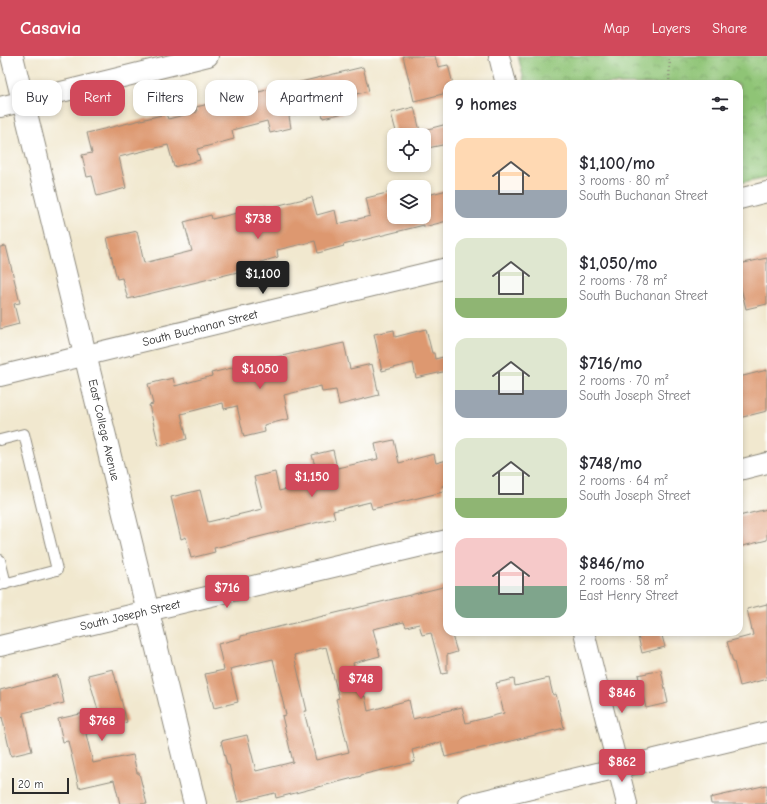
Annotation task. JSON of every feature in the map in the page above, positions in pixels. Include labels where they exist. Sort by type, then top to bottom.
[{"type":"main road","name":"East College Avenue","points":[[12,56],[18,80]]},
{"type":"main road","name":"East College Avenue","points":[[28,116],[147,612],[195,804]]},
{"type":"street","points":[[62,92],[208,56]]},
{"type":"street","points":[[499,56],[505,80]]},
{"type":"street","points":[[0,107],[12,104]]},
{"type":"street","points":[[743,198],[767,192]]},
{"type":"street","name":"South Buchanan Street","points":[[0,376],[443,269]]},
{"type":"street","points":[[743,469],[767,463]]},
{"type":"street","name":"South Joseph Street","points":[[0,646],[443,541]]},
{"type":"street","points":[[585,636],[628,804]]},
{"type":"street","points":[[469,804],[767,732]]},
{"type":"lane","points":[[0,440],[24,434],[57,570],[3,584],[0,560]]},
{"type":"path","points":[[669,80],[670,56]]},
{"type":"green space","points":[[518,56],[767,56],[767,177],[743,182],[743,80],[524,80]]},
{"type":"building","points":[[403,56],[435,56],[438,67],[448,65],[452,80],[443,80],[443,94],[414,101]]},
{"type":"building","points":[[363,67],[369,91],[357,94],[357,80],[309,80]]},
{"type":"building","points":[[266,90],[266,116],[289,116],[291,128],[270,133],[267,121],[232,130],[234,139],[197,149],[200,160],[174,167],[168,145],[119,157],[126,188],[97,196],[92,176],[87,177],[82,155],[92,153],[87,133],[158,116],[167,116],[168,119],[180,116],[197,116],[197,107],[205,105],[205,116],[258,116],[258,92]]},
{"type":"building","points":[[414,107],[419,128],[395,128],[391,113]]},
{"type":"building","points":[[443,125],[443,145],[431,147],[431,128]]},
{"type":"building","points":[[443,191],[443,222],[424,227],[424,225],[343,245],[344,246],[318,253],[315,241],[277,250],[278,257],[261,262],[262,266],[128,299],[122,278],[117,279],[107,238],[137,231],[144,263],[192,251],[184,222],[211,215],[212,219],[312,197],[317,215],[335,210],[338,224],[370,216],[366,198],[387,193],[387,224],[431,224],[431,194]]},
{"type":"building","points":[[6,246],[20,303],[14,304],[19,324],[0,329],[0,247]]},
{"type":"building","points":[[767,258],[767,304],[746,309],[743,297],[743,263]]},
{"type":"building","points":[[426,329],[435,359],[443,357],[443,372],[416,378],[413,363],[382,371],[374,334],[394,330],[395,337]]},
{"type":"building","points":[[344,343],[350,369],[372,364],[379,395],[339,405],[336,390],[322,392],[321,386],[284,395],[289,419],[264,425],[265,432],[244,437],[237,406],[224,409],[223,403],[181,414],[187,439],[159,446],[149,405],[153,404],[148,384],[173,378],[175,386],[212,376],[211,373],[303,351]]},
{"type":"building","points":[[767,370],[767,411],[743,417],[743,376]]},
{"type":"building","points":[[394,440],[399,463],[434,454],[436,463],[443,461],[443,492],[372,509],[370,502],[333,511],[335,518],[214,548],[215,552],[191,558],[186,537],[181,539],[171,497],[200,490],[208,522],[262,509],[254,477],[275,472],[279,491],[319,481],[312,455],[333,450],[337,468],[378,459],[375,444]]},
{"type":"building","points":[[767,509],[767,540],[743,546],[743,515]]},
{"type":"building","points":[[443,587],[443,636],[452,636],[457,652],[447,655],[447,673],[442,674],[431,633],[422,635],[419,624],[406,627],[404,622],[373,629],[380,656],[353,663],[362,697],[365,696],[368,711],[409,700],[413,719],[462,707],[466,723],[504,713],[496,683],[514,679],[515,686],[549,678],[553,695],[556,694],[564,728],[445,757],[441,742],[412,750],[415,762],[276,798],[275,793],[238,802],[229,765],[227,765],[221,741],[247,735],[256,771],[293,762],[282,716],[286,715],[273,659],[230,669],[238,702],[214,708],[205,674],[224,670],[218,644],[241,638],[241,636]],"holes":[[[326,647],[339,698],[336,699],[349,752],[316,760],[304,711],[307,711],[294,655]]]},
{"type":"building","points":[[767,604],[767,679],[740,686],[727,642],[753,635],[747,609]]},
{"type":"building","points":[[638,636],[662,636],[665,647],[642,653]]},
{"type":"building","points":[[113,669],[127,722],[86,734],[93,763],[133,755],[147,804],[120,804],[114,780],[79,788],[68,741],[63,742],[58,719],[98,710],[88,675]]},
{"type":"building","points":[[661,670],[668,703],[646,708],[638,675]]},
{"type":"building","points":[[58,675],[64,703],[23,713],[32,751],[11,756],[2,717],[0,718],[0,690]]},
{"type":"building","points":[[767,785],[767,804],[711,804],[710,798]]}]
